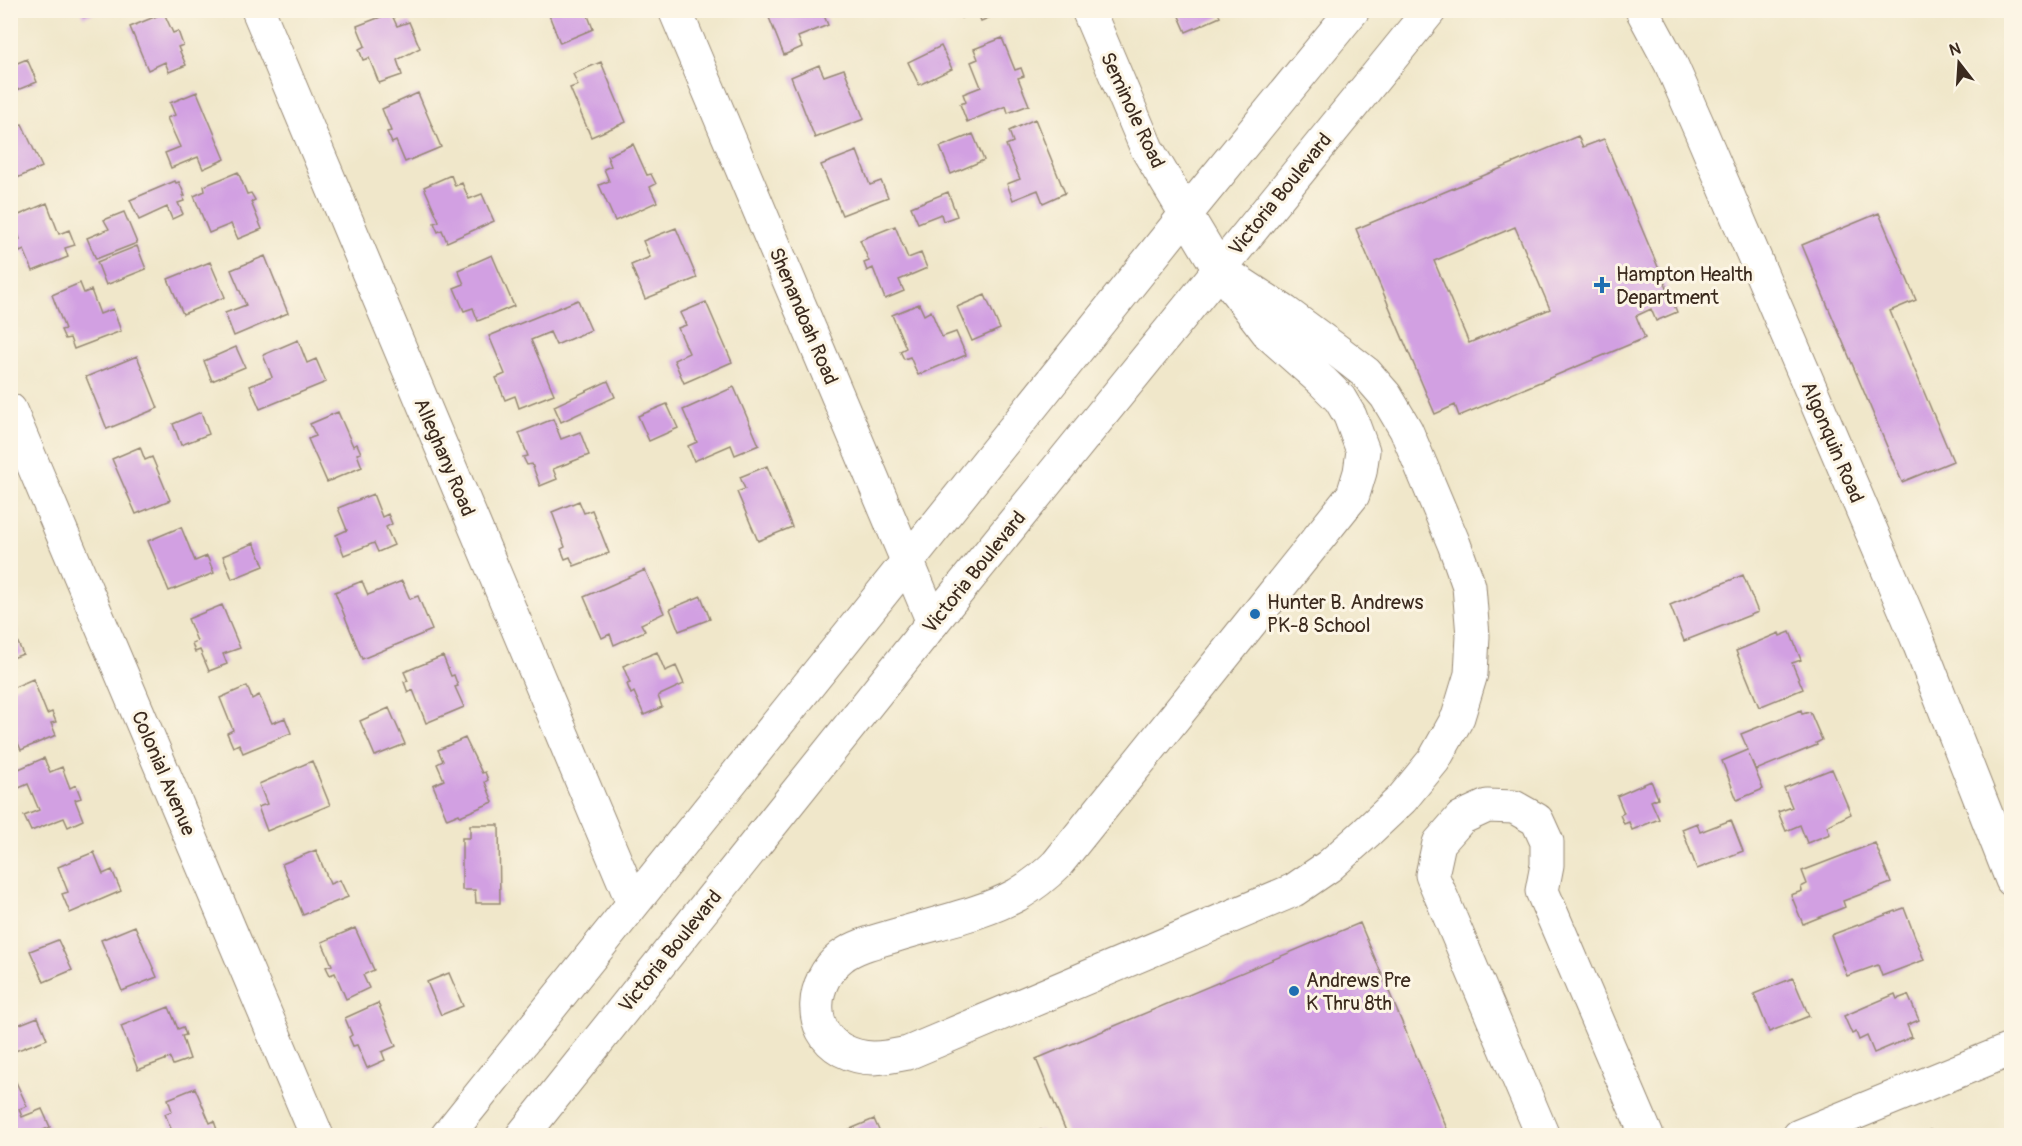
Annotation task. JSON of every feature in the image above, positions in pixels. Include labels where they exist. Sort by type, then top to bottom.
[{"type":"street","name":"Alleghany Road","points":[[258,10],[633,903]]},
{"type":"street","name":"Shenandoah Road","points":[[675,10],[933,622]]},
{"type":"street","name":"Seminole Road","points":[[1088,10],[1147,149],[1219,269],[1269,334],[1340,399],[1350,416],[1363,451],[1360,472],[1353,495],[1058,864],[1039,881],[1016,895],[983,909],[869,944],[841,957],[823,977],[815,1005],[820,1026],[834,1046],[856,1058],[882,1058],[908,1053],[1294,890],[1329,866],[1402,799],[1434,760],[1458,717],[1471,674],[1473,636],[1469,586],[1454,544],[1406,430],[1386,396],[1366,372],[1285,312],[1219,269]]},
{"type":"street","points":[[447,1136],[908,564],[1186,214],[1353,10]]},
{"type":"street","name":"Victoria Boulevard","points":[[522,1136],[933,622],[1430,10]]},
{"type":"street","name":"Algonquin Road","points":[[1642,10],[1671,64],[1697,123],[1900,597],[2012,880]]},
{"type":"street","name":"Colonial Avenue","points":[[10,410],[317,1136]]},
{"type":"street","points":[[1543,1136],[1432,875],[1439,843],[1461,818],[1487,806],[1514,807],[1537,820],[1547,842],[1542,891],[1647,1136]]},
{"type":"street","points":[[1799,1136],[2012,1049]]},
{"type":"building","points":[[81,10],[98,10],[98,11],[84,17]]},
{"type":"building","points":[[547,10],[586,10],[593,29],[560,43]]},
{"type":"building","points":[[766,10],[806,10],[808,16],[822,11],[828,25],[798,37],[802,47],[784,55]]},
{"type":"building","points":[[958,10],[997,10],[998,14],[981,21],[977,11],[961,18]]},
{"type":"building","points":[[1173,10],[1217,10],[1220,17],[1186,32],[1178,14],[1174,15]]},
{"type":"building","points":[[164,13],[173,33],[178,31],[183,45],[178,47],[186,65],[169,72],[165,62],[148,70],[130,27]]},
{"type":"building","points":[[391,13],[397,26],[409,22],[420,48],[397,60],[402,75],[379,83],[369,58],[363,60],[359,49],[365,46],[357,26]]},
{"type":"building","points":[[1002,38],[1015,70],[1021,68],[1024,76],[1018,78],[1029,105],[1008,113],[1006,106],[967,122],[960,104],[966,102],[963,94],[981,87],[971,62],[978,59],[974,49]]},
{"type":"building","points":[[941,46],[952,69],[919,85],[908,62]]},
{"type":"building","points":[[27,59],[37,82],[10,93],[10,66]]},
{"type":"building","points":[[601,62],[626,122],[591,137],[570,88],[578,85],[573,74]]},
{"type":"building","points":[[819,65],[824,76],[844,69],[864,119],[815,138],[791,77]]},
{"type":"building","points":[[197,92],[225,159],[203,169],[198,157],[171,168],[165,153],[180,147],[167,118],[175,115],[170,103]]},
{"type":"building","points":[[418,93],[441,147],[405,162],[396,141],[392,143],[387,132],[391,131],[382,109]]},
{"type":"building","points":[[1035,119],[1065,193],[1043,203],[1038,190],[1013,200],[1007,184],[1020,179],[1006,145],[1013,142],[1009,131]]},
{"type":"building","points":[[22,124],[42,167],[10,181],[10,129]]},
{"type":"building","points":[[973,134],[984,160],[951,174],[940,147]]},
{"type":"building","name":"Hampton Health Department","points":[[1578,136],[1583,147],[1604,139],[1677,312],[1656,321],[1651,309],[1636,316],[1645,338],[1459,416],[1455,405],[1435,414],[1356,229]],"holes":[[[1515,227],[1550,309],[1469,343],[1434,261]]]},
{"type":"building","points":[[633,144],[647,175],[651,174],[656,184],[650,187],[657,202],[615,221],[599,185],[609,181],[604,169],[611,166],[607,156]]},
{"type":"building","points":[[857,151],[870,185],[881,181],[888,197],[842,215],[821,165]]},
{"type":"building","points":[[238,172],[247,194],[251,193],[255,200],[251,202],[262,229],[238,239],[231,224],[209,233],[194,196],[205,191],[204,186]]},
{"type":"building","points":[[451,175],[455,186],[462,183],[469,199],[482,194],[494,221],[447,242],[442,230],[438,232],[434,223],[439,221],[424,187]]},
{"type":"building","points":[[175,181],[179,182],[185,196],[183,196],[184,201],[178,203],[183,214],[172,219],[167,207],[139,220],[130,200]]},
{"type":"building","points":[[948,192],[957,216],[943,221],[941,214],[918,223],[911,207]]},
{"type":"building","points":[[47,203],[59,234],[69,230],[75,245],[65,248],[68,257],[33,271],[24,250],[20,252],[15,241],[20,239],[12,218]]},
{"type":"building","points":[[124,212],[137,243],[96,259],[87,238],[109,229],[104,220]]},
{"type":"building","points":[[1879,213],[1916,300],[1890,311],[1953,461],[1902,482],[1802,245]]},
{"type":"building","points":[[895,226],[908,258],[921,253],[927,268],[899,280],[904,291],[885,299],[873,268],[867,271],[864,263],[869,261],[860,240]]},
{"type":"building","points":[[676,228],[697,278],[645,299],[631,265],[650,257],[643,241]]},
{"type":"building","points":[[137,246],[146,269],[106,285],[97,262]]},
{"type":"building","points":[[492,255],[514,306],[478,321],[473,308],[464,311],[454,288],[464,284],[458,270]]},
{"type":"building","points":[[265,256],[288,313],[234,336],[225,313],[246,305],[231,270]]},
{"type":"building","points":[[210,262],[225,297],[183,314],[168,279]]},
{"type":"building","points":[[80,283],[84,293],[91,290],[100,314],[113,309],[121,331],[74,349],[70,338],[65,339],[61,330],[65,329],[52,295]]},
{"type":"building","points":[[985,295],[1000,329],[972,341],[957,307]]},
{"type":"building","points":[[578,300],[591,330],[556,345],[550,332],[531,340],[554,394],[519,408],[515,396],[505,400],[496,378],[505,374],[489,336]]},
{"type":"building","points":[[706,302],[732,362],[684,383],[674,360],[689,353],[678,328],[686,325],[680,313]]},
{"type":"building","points":[[919,304],[924,315],[931,311],[942,337],[956,332],[966,355],[918,375],[910,357],[904,359],[900,351],[906,348],[892,315]]},
{"type":"building","points":[[298,340],[307,363],[316,359],[326,382],[260,409],[250,386],[272,377],[263,355]]},
{"type":"building","points":[[236,347],[245,367],[212,381],[204,361]]},
{"type":"building","points":[[137,356],[158,408],[107,429],[86,377]]},
{"type":"building","points":[[608,381],[615,397],[561,422],[554,406]]},
{"type":"building","points":[[734,387],[759,445],[735,455],[731,445],[694,461],[688,446],[697,442],[683,410]]},
{"type":"building","points":[[667,404],[678,428],[649,441],[638,416]]},
{"type":"building","points":[[201,412],[209,434],[181,445],[173,424]]},
{"type":"building","points":[[338,412],[353,446],[357,444],[361,453],[357,454],[362,467],[327,482],[308,439],[316,436],[310,424]]},
{"type":"building","points":[[553,419],[561,439],[580,432],[589,455],[553,469],[557,479],[540,486],[532,464],[527,465],[523,457],[528,456],[519,433]]},
{"type":"building","points":[[140,447],[145,460],[152,457],[170,500],[136,514],[112,459]]},
{"type":"building","points":[[767,466],[792,527],[758,541],[737,492],[745,489],[740,477]]},
{"type":"building","points":[[373,494],[382,517],[388,514],[392,524],[386,527],[394,545],[378,552],[374,543],[344,555],[336,535],[347,530],[338,508]]},
{"type":"building","points":[[579,501],[584,513],[592,510],[609,553],[574,566],[570,557],[565,559],[561,549],[565,547],[552,512]]},
{"type":"building","points":[[181,527],[195,561],[207,556],[214,573],[169,591],[148,541]]},
{"type":"building","points":[[254,543],[264,566],[232,579],[223,556]]},
{"type":"building","points":[[645,570],[664,613],[641,624],[645,631],[614,645],[610,634],[602,638],[584,597]]},
{"type":"building","points":[[1743,575],[1758,612],[1684,641],[1670,605]]},
{"type":"building","points":[[362,581],[368,595],[402,581],[410,599],[418,596],[432,630],[362,659],[335,592]]},
{"type":"building","points":[[701,596],[710,619],[679,631],[670,609]]},
{"type":"building","points":[[222,605],[240,648],[223,654],[227,664],[209,671],[200,650],[195,652],[192,643],[197,641],[188,619]]},
{"type":"building","points":[[14,623],[18,632],[14,634],[23,654],[10,659],[10,625]]},
{"type":"building","points":[[1790,632],[1801,660],[1792,663],[1803,689],[1759,707],[1736,651],[1779,633],[1780,636]]},
{"type":"building","points":[[657,652],[665,671],[676,666],[684,684],[658,696],[662,707],[644,715],[634,692],[631,694],[627,684],[630,683],[623,666]]},
{"type":"building","points":[[443,656],[451,676],[454,675],[458,686],[455,687],[464,707],[426,723],[413,690],[408,693],[404,682],[408,681],[404,672]]},
{"type":"building","points":[[33,679],[47,714],[52,712],[56,722],[51,723],[56,735],[21,750],[10,724],[10,689]]},
{"type":"building","points":[[247,686],[252,699],[259,695],[272,723],[285,718],[291,733],[243,753],[239,744],[233,747],[227,733],[233,730],[220,698]]},
{"type":"building","points":[[389,708],[405,744],[375,756],[360,721]]},
{"type":"building","points":[[1801,710],[1802,714],[1810,712],[1822,740],[1816,743],[1817,745],[1756,770],[1749,755],[1763,789],[1737,800],[1722,761],[1748,750],[1741,734]]},
{"type":"building","points":[[465,738],[482,773],[485,772],[488,780],[485,782],[493,802],[447,819],[433,785],[444,780],[437,764],[443,761],[438,750]]},
{"type":"building","points":[[44,758],[50,772],[62,767],[70,788],[76,785],[81,798],[75,800],[83,820],[68,827],[64,818],[31,831],[24,816],[39,810],[28,784],[19,788],[12,772]]},
{"type":"building","points":[[312,761],[330,805],[267,831],[258,807],[267,804],[259,784]]},
{"type":"building","points":[[1832,769],[1851,814],[1827,826],[1830,834],[1807,843],[1800,825],[1786,831],[1778,812],[1792,807],[1784,788]]},
{"type":"building","points":[[1651,781],[1658,798],[1651,801],[1659,819],[1632,830],[1629,822],[1624,824],[1620,815],[1624,813],[1617,796]]},
{"type":"building","points":[[1731,820],[1743,851],[1697,869],[1682,829],[1697,823],[1700,832]]},
{"type":"building","points":[[470,825],[499,825],[500,903],[476,903],[475,890],[462,890],[462,838],[470,838]]},
{"type":"building","points":[[1875,843],[1891,883],[1843,901],[1845,907],[1803,924],[1791,895],[1802,891],[1801,887],[1807,884],[1802,871]]},
{"type":"building","points":[[316,850],[330,884],[340,880],[348,897],[303,915],[282,864]]},
{"type":"building","points":[[94,852],[103,874],[112,870],[121,891],[70,913],[62,894],[68,892],[58,867]]},
{"type":"building","points":[[1904,908],[1924,960],[1882,976],[1878,965],[1847,976],[1831,935]]},
{"type":"building","name":"Andrews Pre K Thru 8th","points":[[1360,923],[1450,1136],[1068,1136],[1036,1059]]},
{"type":"building","points":[[135,926],[157,977],[122,991],[101,940]]},
{"type":"building","points":[[355,928],[374,970],[363,975],[369,988],[346,999],[335,973],[330,975],[326,967],[332,965],[322,942]]},
{"type":"building","points":[[58,940],[72,970],[44,982],[30,951]]},
{"type":"building","points":[[449,973],[463,1006],[441,1015],[427,982]]},
{"type":"building","points":[[1793,978],[1809,1016],[1769,1032],[1754,994]]},
{"type":"building","points":[[1895,994],[1897,999],[1908,995],[1919,1020],[1907,1025],[1912,1037],[1874,1053],[1867,1036],[1859,1040],[1856,1032],[1852,1034],[1844,1016]]},
{"type":"building","points":[[378,1003],[396,1046],[382,1052],[385,1060],[367,1068],[357,1045],[353,1046],[349,1037],[352,1035],[345,1018]]},
{"type":"building","points":[[169,1007],[178,1029],[183,1027],[186,1035],[182,1036],[190,1059],[173,1065],[170,1058],[138,1070],[121,1026]]},
{"type":"building","points":[[38,1017],[47,1039],[10,1053],[10,1028]]},
{"type":"building","points":[[16,1082],[27,1106],[19,1109],[22,1117],[42,1109],[50,1127],[31,1136],[14,1136],[10,1126],[10,1084]]},
{"type":"building","points":[[195,1088],[210,1123],[214,1121],[217,1130],[213,1131],[215,1136],[174,1136],[165,1114],[172,1111],[168,1099]]},
{"type":"building","points":[[874,1119],[881,1135],[836,1135]]},
{"type":"building","points":[[1041,1130],[1044,1136],[1027,1136],[1027,1135]]},
{"type":"building","points":[[1930,1130],[1932,1136],[1917,1136],[1917,1135]]},
{"type":"place","name":"Hampton Health Department","points":[[1602,285]]},
{"type":"place","name":"Hunter B. Andrews PK-8 School","points":[[1255,614]]},
{"type":"place","name":"Andrews Pre K Thru 8th","points":[[1294,991]]}]
